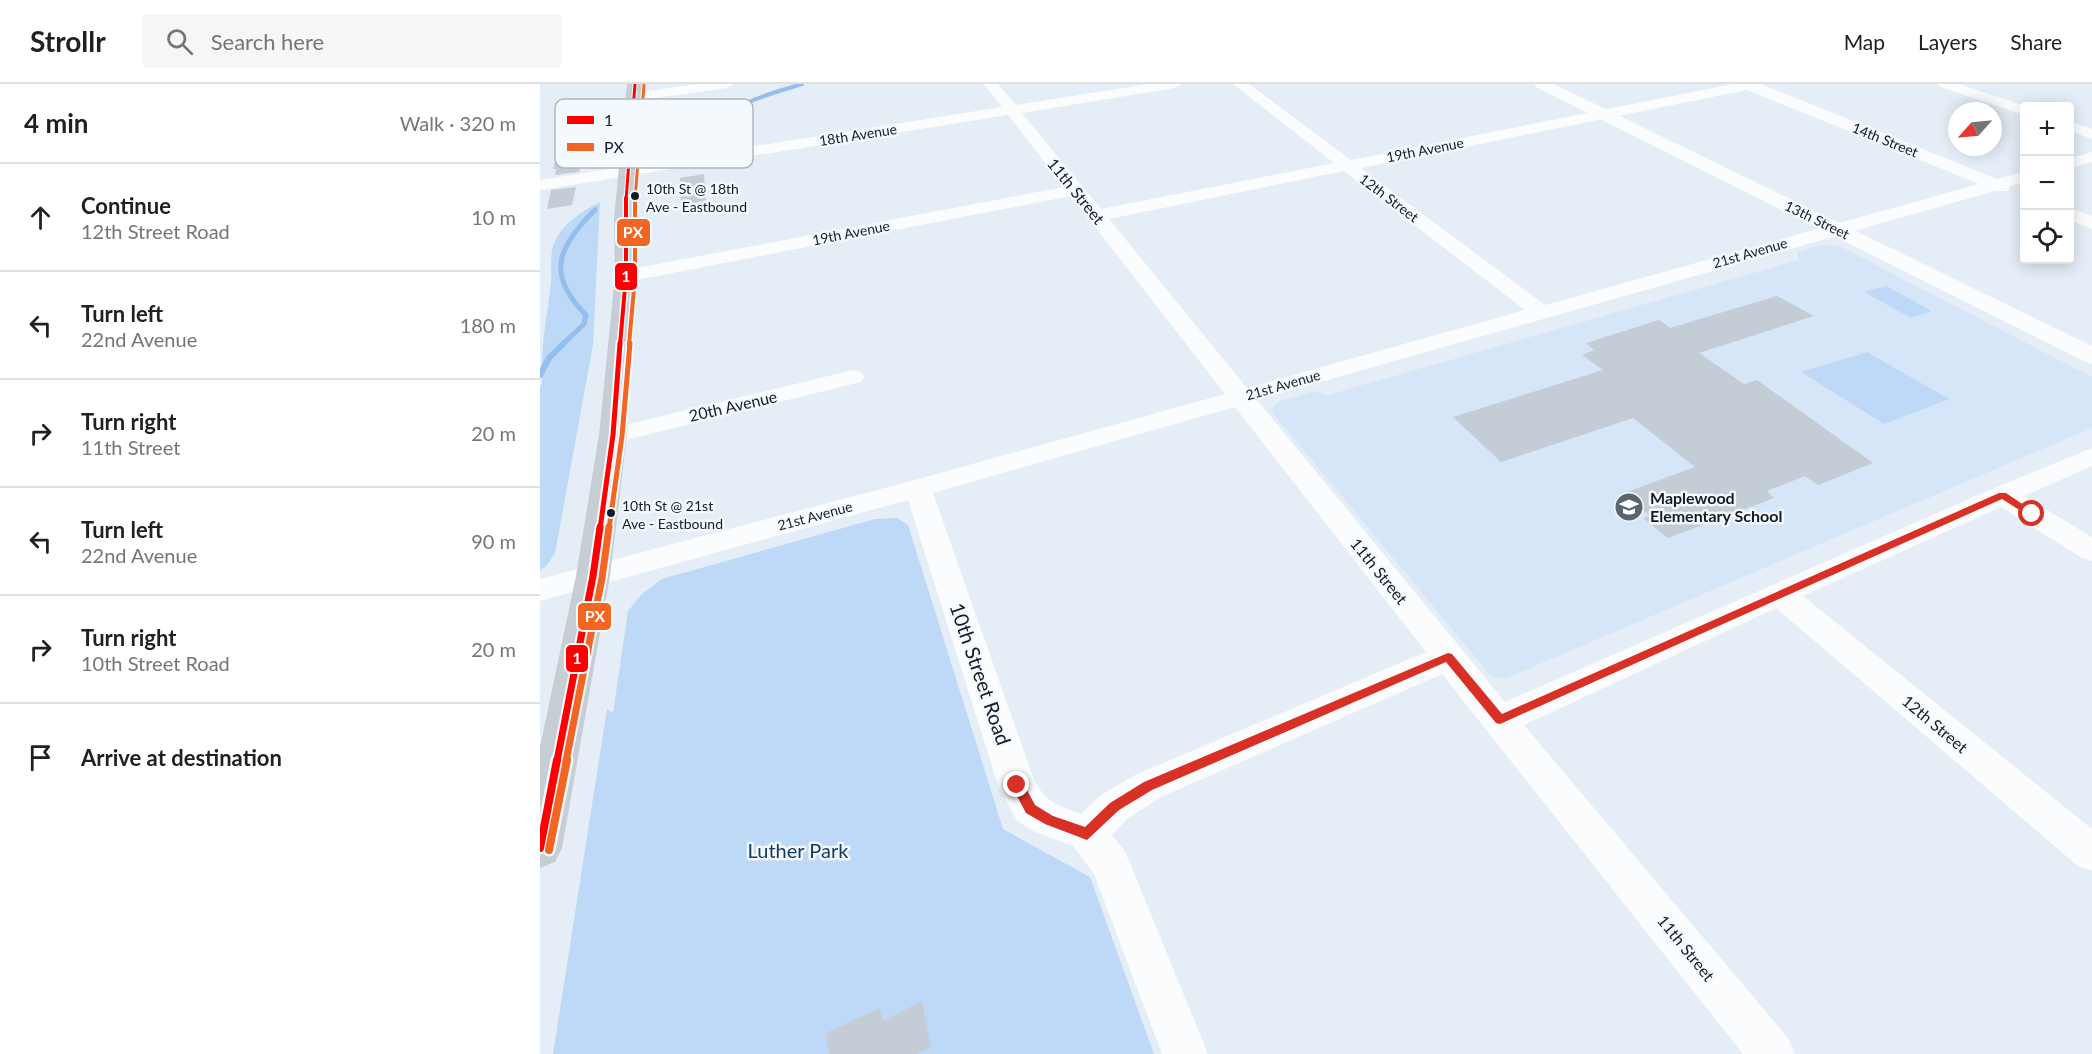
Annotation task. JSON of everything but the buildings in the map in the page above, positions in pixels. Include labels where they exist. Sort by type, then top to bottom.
[{"type":"main road","points":[[540,848],[593,576],[613,435],[626,276],[624,218],[630,168]]},
{"type":"street","points":[[635,90],[727,84]]},
{"type":"street","name":"11th Street","points":[[991,84],[1448,657],[1772,1054]]},
{"type":"street","name":"18th Avenue","points":[[753,151],[1175,84]]},
{"type":"street","name":"12th Street","points":[[1240,84],[1539,311]]},
{"type":"street","name":"13th Street","points":[[1542,84],[2092,356]]},
{"type":"street","name":"19th Avenue","points":[[1096,216],[1750,84]]},
{"type":"street","name":"14th Street","points":[[1750,84],[2020,194]]},
{"type":"street","points":[[1945,84],[2020,109]]},
{"type":"street","points":[[2074,127],[2092,134]]},
{"type":"street","points":[[2074,162],[2092,157]]},
{"type":"street","name":"18th Avenue","points":[[540,185],[649,168]]},
{"type":"street","name":"21st Avenue","points":[[540,590],[918,488],[1539,311],[2020,178]]},
{"type":"street","name":"19th Avenue","points":[[626,276],[1076,190]]},
{"type":"street","points":[[2074,216],[2092,223]]},
{"type":"street","name":"20th Avenue","points":[[613,435],[853,377]]},
{"type":"street","points":[[1500,720],[2092,456]]},
{"type":"street","name":"10th Street Road","points":[[918,488],[1017,785],[1030,809],[1049,820],[1087,834]]},
{"type":"street","points":[[2002,495],[2092,551]]},
{"type":"street","name":"12th Street","points":[[1779,594],[2092,854]]},
{"type":"street","points":[[1185,1054],[1110,863],[1087,834],[1114,807],[1148,786],[1448,657]]},
{"type":"shaded area","name":"Maplewood Elementary School","points":[[1822,245],[1839,246],[2092,377],[2092,428],[1504,679],[1491,676],[1271,411],[1278,402],[1315,391],[1328,395],[1799,260],[1797,252]]},
{"type":"green space","points":[[600,202],[593,345],[555,553],[547,565],[540,570],[540,388],[552,251],[559,234],[569,223]]},
{"type":"green space","points":[[1886,286],[1932,311],[1911,318],[1864,292]]},
{"type":"green space","points":[[1867,352],[1949,399],[1884,424],[1801,372]]},
{"type":"green space","name":"Luther Park","points":[[897,518],[908,525],[1003,829],[1090,877],[1154,1054],[553,1054],[607,709],[613,713],[628,611],[642,594],[662,579],[875,519]]},
{"type":"waterway","points":[[753,101],[802,84]]},
{"type":"waterway","points":[[562,345],[584,324],[586,315],[573,301],[565,287],[561,274],[561,261],[572,236],[595,210]]},
{"type":"waterway","points":[[540,375],[549,358],[562,345]]},
{"type":"transit line","name":"1","points":[[634,99],[635,84]]},
{"type":"transit line","name":"PX","points":[[643,99],[644,85]]},
{"type":"transit line","name":"1","points":[[540,848],[593,576],[613,435],[626,276],[624,218],[628,168]]},
{"type":"transit line","name":"PX","points":[[549,850],[602,578],[622,436],[635,277],[633,218],[637,168]]},
{"type":"place","name":"10th St @ 18th Ave - Eastbound","points":[[635,196]]},
{"type":"place","name":"Maplewood Elementary School","points":[[1629,507]]},
{"type":"place","name":"10th St @ 21st Ave - Eastbound","points":[[611,513]]},
{"type":"route","points":[[1017,785],[1030,809],[1049,820],[1087,834],[1114,807],[1148,786],[1448,657],[1500,720],[2002,495],[2032,514]]}]
